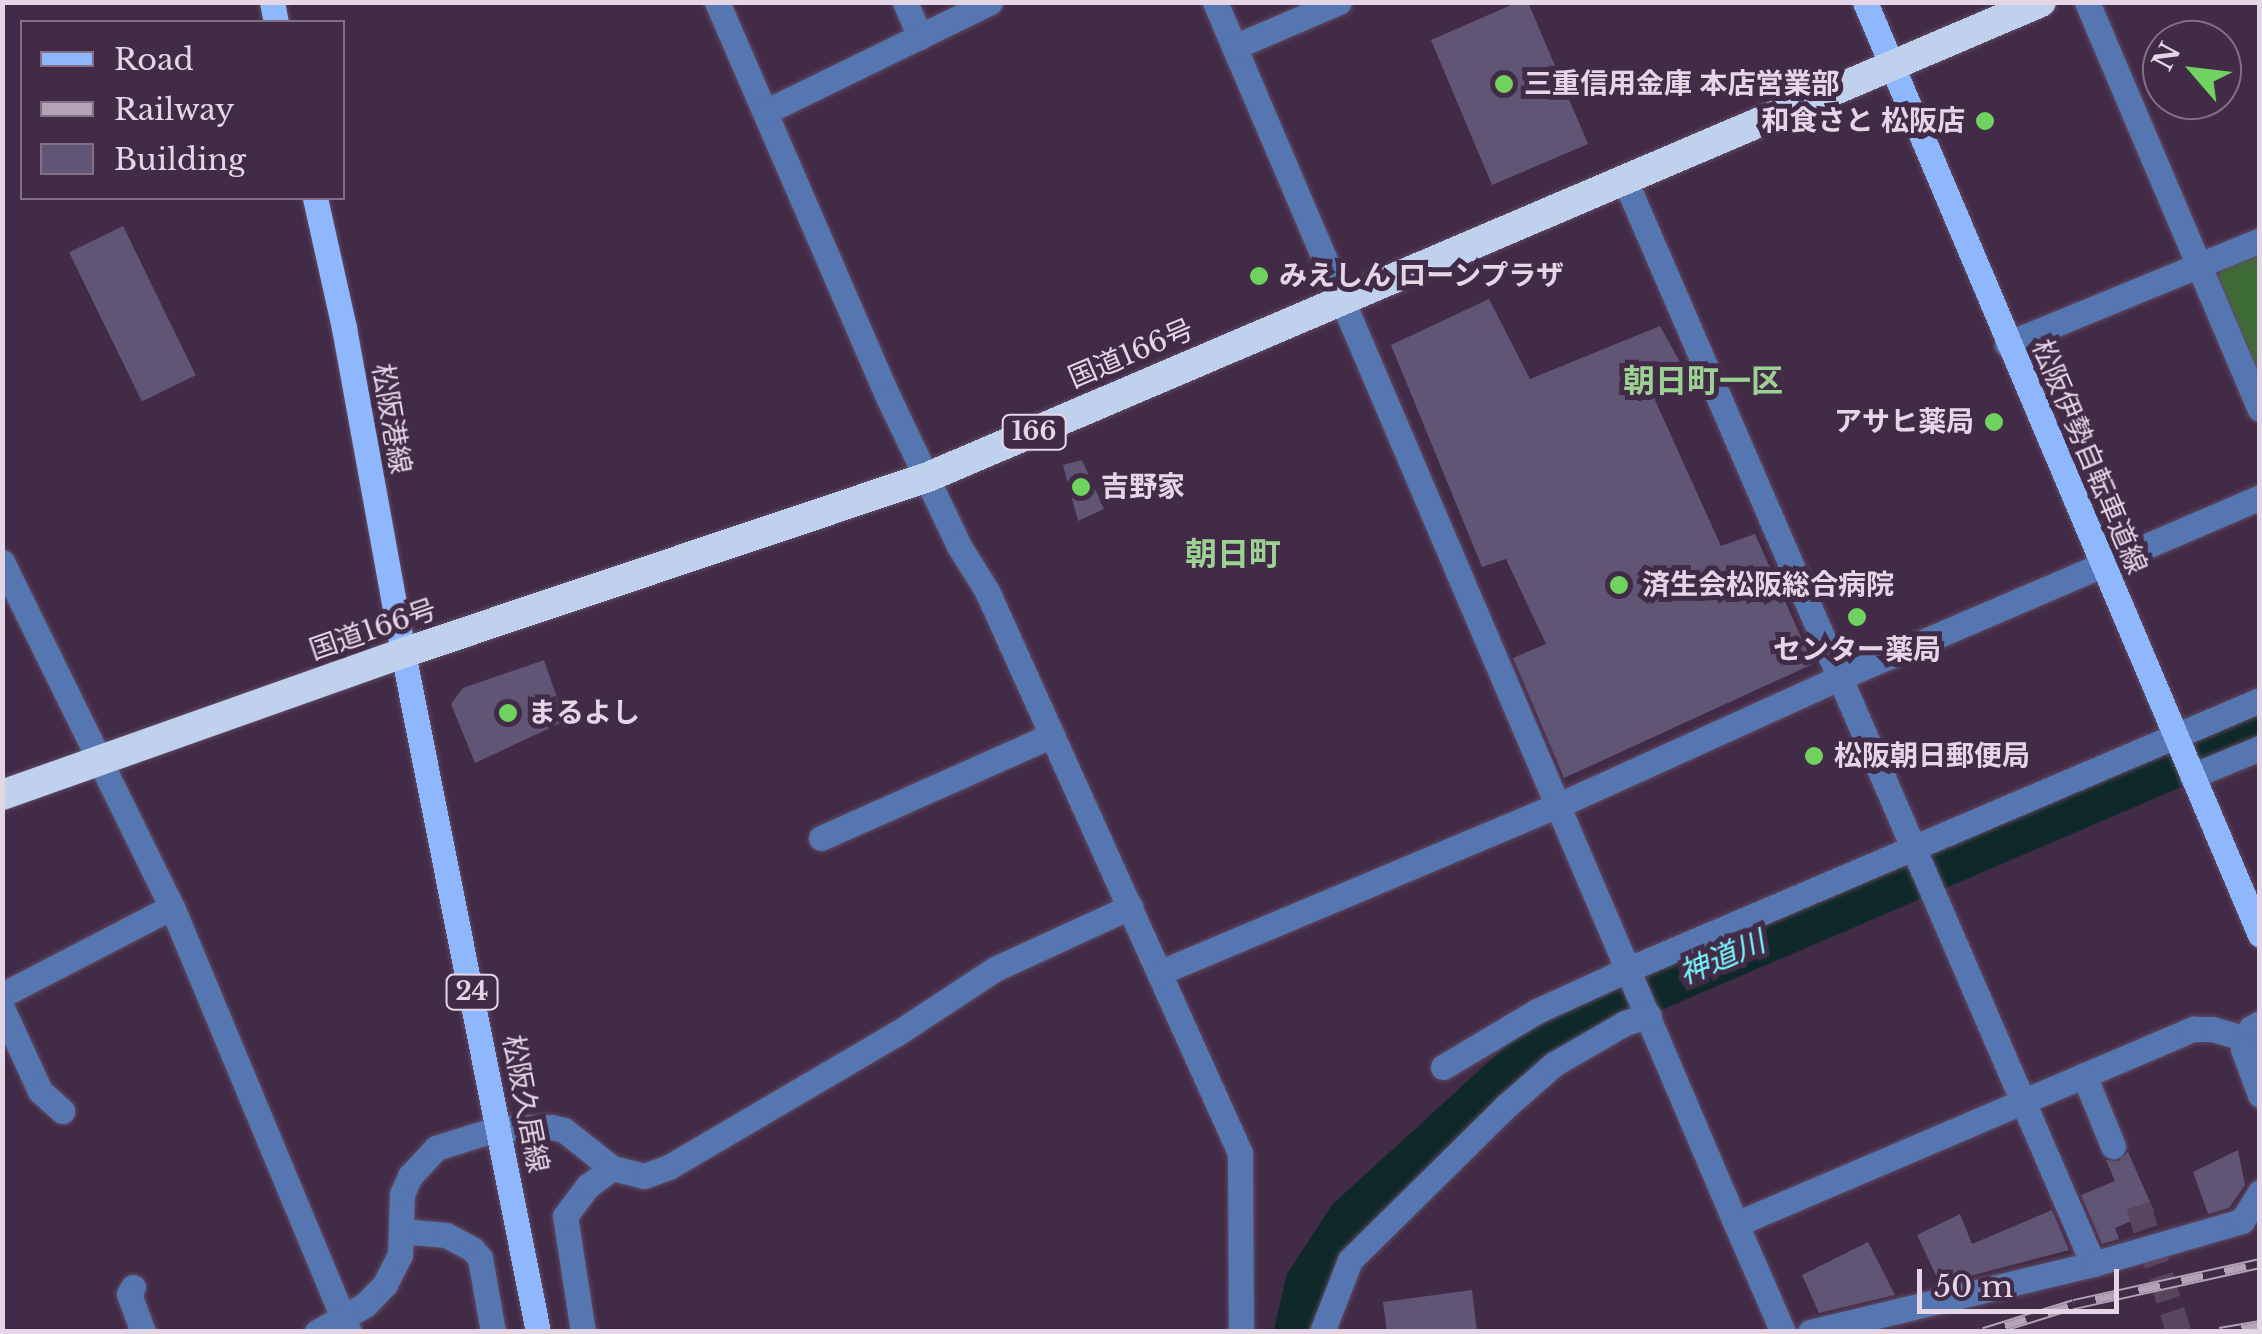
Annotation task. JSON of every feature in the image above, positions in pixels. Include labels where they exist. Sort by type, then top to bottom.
[{"type":"highway","name":"国道166号","points":[[2,795],[403,653],[928,478],[2040,2]]},
{"type":"main road","name":"松阪伊勢自転車道線","points":[[1864,2],[2260,936]]},
{"type":"main road","name":"松阪港線","points":[[315,200],[344,328],[403,653]]},
{"type":"main road","name":"松阪久居線","points":[[403,653],[538,1332]]},
{"type":"street","points":[[718,2],[889,399],[1052,735],[1240,1153],[1241,1332]]},
{"type":"street","points":[[905,2],[920,38]]},
{"type":"street","points":[[766,111],[990,2]]},
{"type":"street","points":[[1215,2],[1784,1332]]},
{"type":"street","points":[[1234,47],[1339,2]]},
{"type":"street","points":[[2087,2],[2260,409]]},
{"type":"street","points":[[1624,178],[1843,676],[2093,1264]]},
{"type":"street","points":[[2008,344],[2260,240]]},
{"type":"street","points":[[1161,972],[1559,805],[1843,676],[2260,497]]},
{"type":"street","points":[[2,562],[172,907],[347,1324]]},
{"type":"street","points":[[1443,1067],[1537,1011],[1631,975],[2260,700]]},
{"type":"street","points":[[821,838],[1052,735]]},
{"type":"street","points":[[2192,776],[2260,748]]},
{"type":"street","points":[[2,995],[172,907]]},
{"type":"street","points":[[318,1332],[347,1324],[386,1284],[400,1255],[402,1194],[422,1162],[455,1140],[500,1128],[564,1130],[612,1168],[644,1176],[668,1167],[896,1034],[995,969],[1130,907]]},
{"type":"street","points":[[2,1008],[40,1091],[62,1111]]},
{"type":"street","points":[[1322,1332],[1350,1260],[1490,1121],[1554,1064],[1647,1010]]},
{"type":"street","points":[[1736,1224],[2194,1030],[2253,1031],[2244,1061],[2260,1096]]},
{"type":"street","points":[[2084,1075],[2113,1146]]},
{"type":"street","points":[[583,1332],[565,1216],[588,1186],[612,1168]]},
{"type":"street","points":[[1810,1332],[2093,1264],[2242,1221],[2260,1192]]},
{"type":"street","points":[[401,1231],[446,1236],[472,1249],[480,1258],[493,1332]]},
{"type":"street","points":[[133,1287],[129,1294],[142,1332]]},
{"type":"green space","points":[[2259,251],[2259,387],[2216,282],[2223,266]]},
{"type":"building","points":[[1518,2],[1528,2],[1588,144],[1492,185],[1431,40]]},
{"type":"building","points":[[123,226],[196,375],[142,402],[69,252]]},
{"type":"building","points":[[1489,299],[1530,379],[1660,326],[1691,382],[1655,400],[1721,546],[1755,534],[1813,664],[1564,778],[1513,658],[1546,644],[1506,559],[1482,567],[1391,345]]},
{"type":"building","name":"吉野家","points":[[1082,460],[1104,509],[1078,521],[1063,465]]},
{"type":"building","name":"まるよし","points":[[544,660],[565,721],[475,763],[451,704],[463,688]]},
{"type":"building","points":[[2238,1150],[2245,1185],[2229,1208],[2208,1214],[2193,1172]]},
{"type":"building","points":[[2128,1152],[2154,1211],[2115,1228],[2119,1239],[2102,1244],[2081,1195],[2115,1181],[2106,1160],[2118,1161]]},
{"type":"building","points":[[2052,1210],[2069,1250],[1940,1284],[1917,1235],[1960,1214],[1972,1244]]},
{"type":"building","points":[[1868,1242],[1895,1295],[1819,1313],[1802,1275]]},
{"type":"building","points":[[1472,1290],[1477,1332],[1387,1332],[1383,1302]]},
{"type":"waterway","name":"神道川","points":[[1298,1332],[1309,1284],[1351,1220],[1545,1043],[1654,987],[2260,727]]},
{"type":"tunnel","points":[[2138,1205],[2179,1332]]},
{"type":"railway","points":[[1984,1332],[2074,1304],[2260,1263]]},
{"type":"railway","points":[[2220,1332],[2260,1325]]},
{"type":"place","name":"三重信用金庫 本店営業部","points":[[1504,84]]},
{"type":"place","name":"和食さと 松阪店","points":[[1985,121]]},
{"type":"place","name":"みえしん ローンプラザ","points":[[1259,276]]},
{"type":"place","name":"アサヒ薬局","points":[[1994,422]]},
{"type":"place","name":"吉野家","points":[[1081,487]]},
{"type":"place","name":"済生会松阪総合病院","points":[[1619,585]]},
{"type":"place","name":"センター薬局","points":[[1857,617]]},
{"type":"place","name":"まるよし","points":[[508,713]]},
{"type":"place","name":"松阪朝日郵便局","points":[[1814,756]]},
{"type":"district","name":"朝日町一区","points":[[1703,381]]},
{"type":"district","name":"朝日町","points":[[1233,554]]}]
